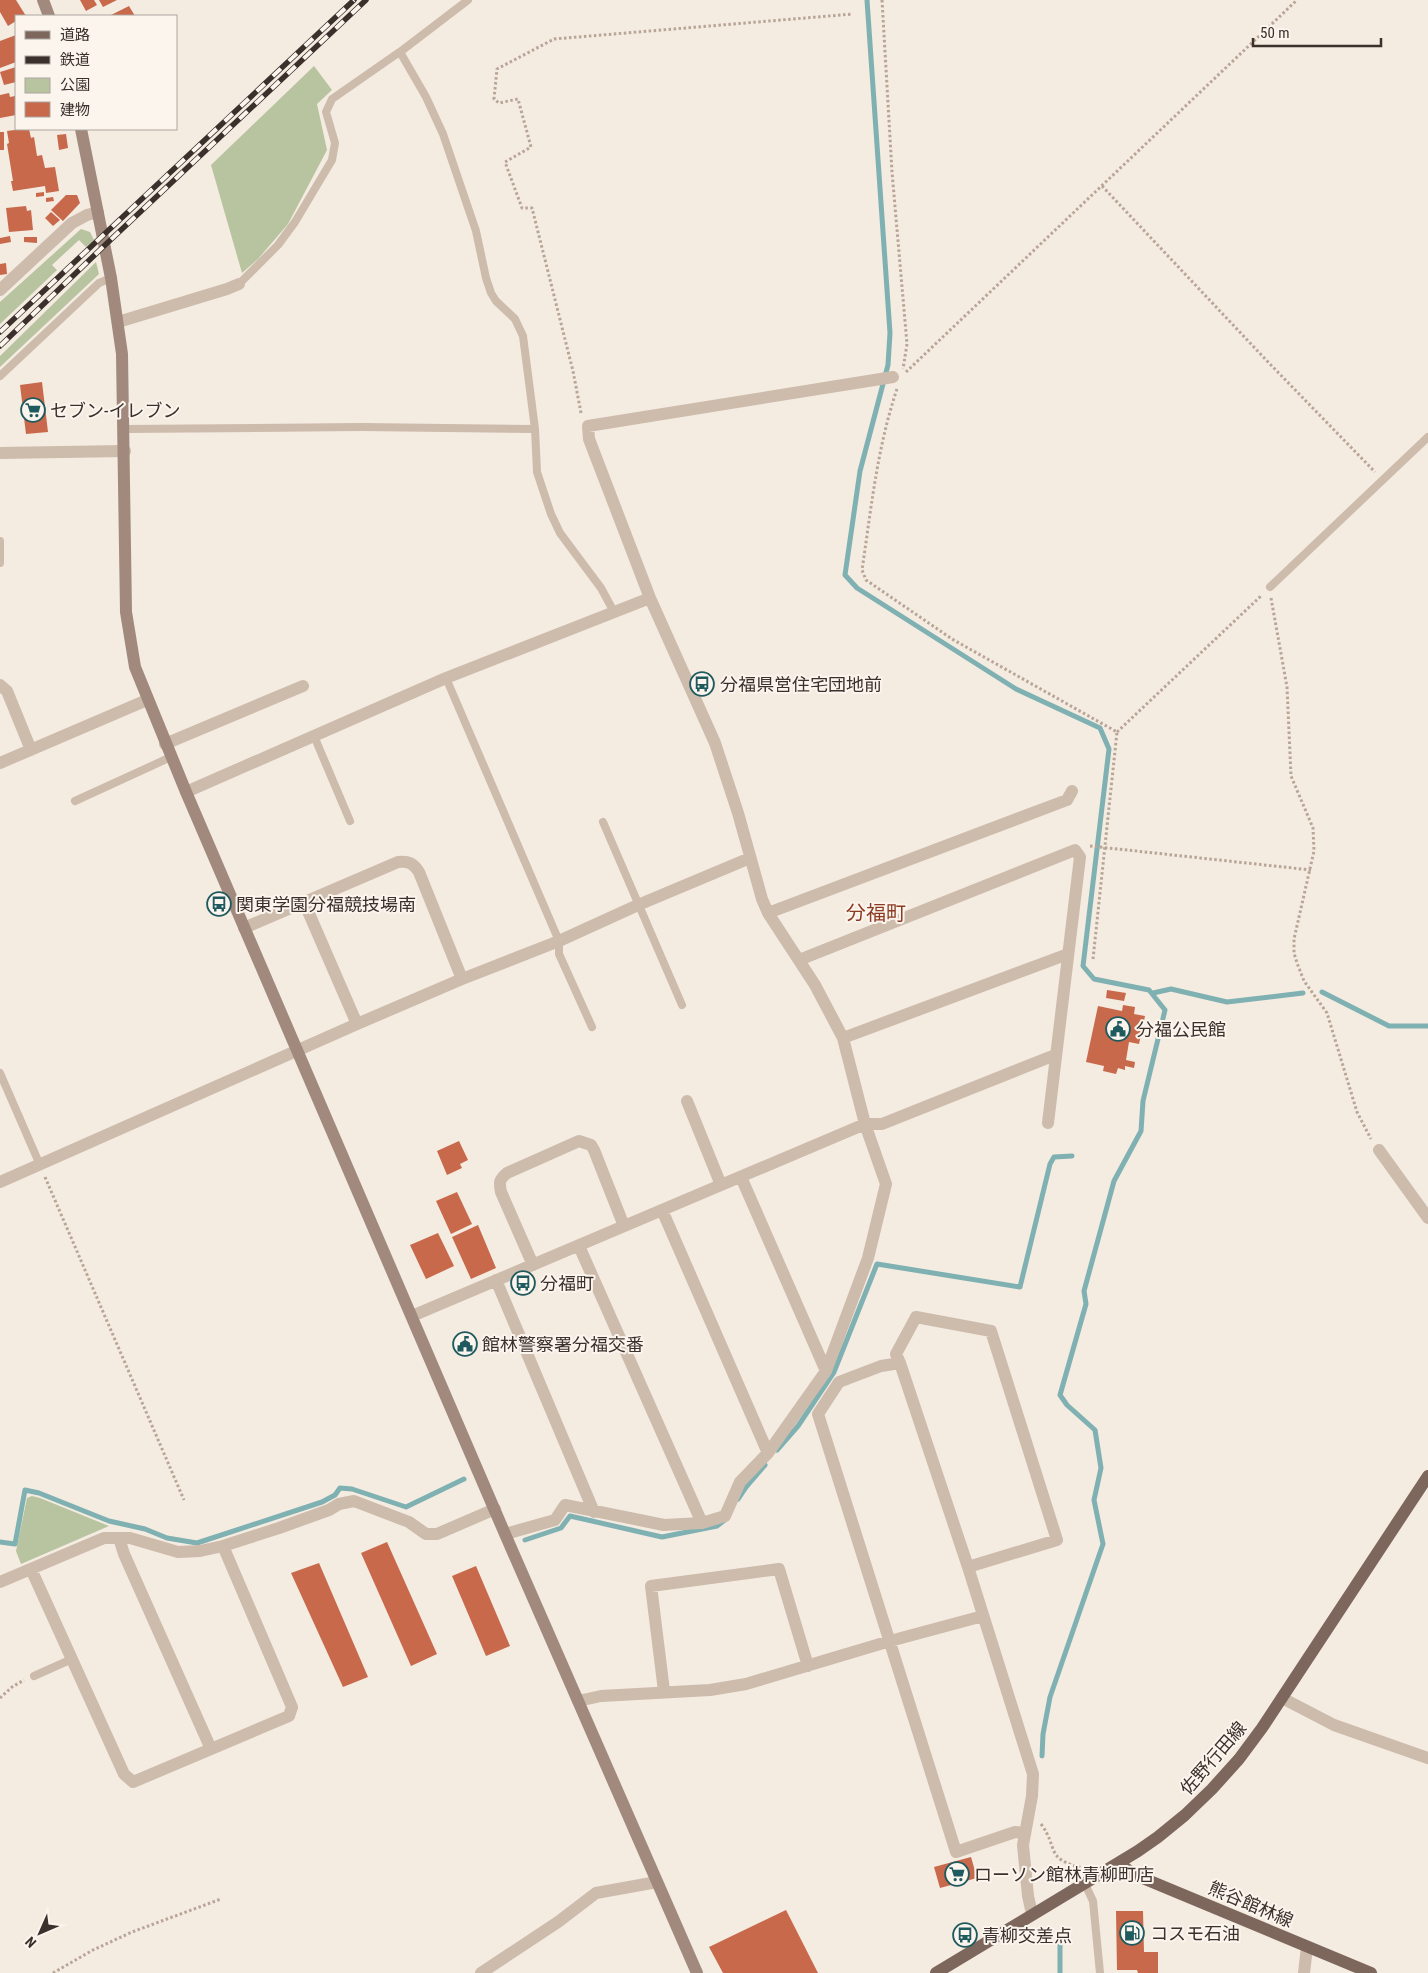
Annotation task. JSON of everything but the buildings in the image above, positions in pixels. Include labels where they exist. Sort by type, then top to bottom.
[{"type":"main road","name":"佐野行田線","points":[[936,1973],[1119,1863],[1158,1837],[1212,1790],[1239,1759],[1282,1698],[1428,1476]]},
{"type":"main road","name":"熊谷館林線","points":[[1119,1863],[1133,1874],[1371,1973]]},
{"type":"street","points":[[44,0],[49,15]]},
{"type":"street","points":[[81,130],[118,322],[122,364],[125,451],[126,612],[134,667],[165,744],[505,1534],[697,1973]]},
{"type":"street","points":[[0,290],[72,223],[87,215],[98,212]]},
{"type":"street","points":[[118,322],[238,284]]},
{"type":"street","points":[[505,1534],[555,1520],[565,1505],[664,1525],[702,1523],[725,1516],[740,1482],[768,1453],[826,1371],[868,1258],[886,1184],[865,1124],[843,1038],[823,999],[768,914],[715,743],[650,598],[590,439],[588,426],[878,381],[898,376]]},
{"type":"street","points":[[0,453],[125,451]]},
{"type":"street","points":[[186,792],[446,678],[650,598]]},
{"type":"street","points":[[0,685],[7,691],[31,750]]},
{"type":"street","points":[[165,744],[303,686]]},
{"type":"street","points":[[0,763],[147,700]]},
{"type":"street","points":[[768,914],[1067,800],[1072,791]]},
{"type":"street","points":[[799,960],[1075,850],[1080,857],[1048,1123]]},
{"type":"street","points":[[0,1182],[357,1024],[462,979],[559,941],[638,905],[750,858]]},
{"type":"street","points":[[244,928],[398,862],[407,861],[415,865],[419,872],[462,979]]},
{"type":"street","points":[[304,902],[357,1024]]},
{"type":"street","points":[[843,1038],[1068,954]]},
{"type":"street","points":[[412,1316],[865,1124],[882,1124],[1055,1055]]},
{"type":"street","points":[[687,1101],[721,1185]]},
{"type":"street","points":[[533,1265],[501,1192],[500,1179],[579,1141],[590,1145],[594,1150],[624,1226]]},
{"type":"street","points":[[1379,1150],[1428,1218]]},
{"type":"street","points":[[741,1177],[826,1371]]},
{"type":"street","points":[[662,1210],[768,1453]]},
{"type":"street","points":[[579,1246],[702,1523]]},
{"type":"street","points":[[496,1280],[594,1512]]},
{"type":"street","points":[[968,1567],[1057,1540],[991,1331],[916,1318],[896,1354],[968,1567],[1033,1774],[1032,1796],[1023,1845],[1032,1914]]},
{"type":"street","points":[[900,1364],[882,1366],[839,1382],[818,1414],[956,1852],[1015,1832],[1024,1833]]},
{"type":"street","points":[[0,1582],[104,1538],[130,1538],[178,1552],[200,1551],[223,1546],[304,1519],[348,1501],[354,1501],[409,1522],[426,1534],[437,1534],[495,1509]]},
{"type":"street","points":[[119,1538],[124,1554],[211,1749]]},
{"type":"street","points":[[31,1569],[124,1774],[133,1782],[288,1716],[292,1707],[223,1546]]},
{"type":"street","points":[[664,1691],[652,1586],[779,1569],[808,1666]]},
{"type":"street","points":[[578,1701],[601,1696],[664,1691],[710,1690],[746,1684],[890,1641],[983,1616]]},
{"type":"street","points":[[1282,1698],[1334,1725],[1428,1758]]},
{"type":"street","points":[[481,1973],[558,1922],[596,1893],[657,1882]]},
{"type":"street","points":[[1304,1973],[1307,1946]]},
{"type":"lane","points":[[238,284],[278,245],[295,222],[332,160],[335,143],[326,112],[332,99],[400,52],[468,0]]},
{"type":"lane","points":[[400,52],[426,97],[443,134],[476,231],[491,293],[496,301],[520,325],[535,429],[537,472],[551,514],[560,533],[601,588],[614,612]]},
{"type":"lane","points":[[0,376],[99,283],[111,278]]},
{"type":"lane","points":[[124,429],[352,427],[535,429]]},
{"type":"lane","points":[[1270,587],[1428,437]]},
{"type":"lane","points":[[0,541],[0,563]]},
{"type":"lane","points":[[446,678],[559,941],[559,954],[592,1027]]},
{"type":"lane","points":[[314,736],[350,821]]},
{"type":"lane","points":[[75,801],[171,757]]},
{"type":"lane","points":[[603,822],[682,1005]]},
{"type":"lane","points":[[0,1073],[40,1165]]},
{"type":"lane","points":[[34,1676],[72,1659]]},
{"type":"lane","points":[[1085,1884],[1093,1901],[1100,1973]]},
{"type":"path","points":[[882,0],[892,172],[907,344],[877,467],[862,570],[866,580],[952,639],[1117,732]]},
{"type":"path","points":[[898,376],[1102,186],[1297,0]]},
{"type":"path","points":[[581,413],[573,371],[532,208],[522,208],[505,162],[531,147],[518,99],[499,103],[494,99],[496,69],[554,39],[853,14]]},
{"type":"path","points":[[1102,186],[1382,479]]},
{"type":"path","points":[[1093,959],[1117,732],[1270,587]]},
{"type":"path","points":[[1270,587],[1287,686],[1291,776],[1313,828],[1314,851],[1294,939],[1294,953],[1304,981],[1327,1013],[1357,1112],[1367,1133],[1379,1150]]},
{"type":"path","points":[[1091,846],[1311,870]]},
{"type":"path","points":[[40,1165],[184,1500]]},
{"type":"path","points":[[0,1698],[12,1687],[34,1676]]},
{"type":"path","points":[[1029,1812],[1048,1834],[1052,1851],[1057,1857],[1068,1865],[1085,1869]]},
{"type":"path","points":[[52,1973],[93,1950],[132,1932],[221,1899]]},
{"type":"green space","points":[[314,66],[332,90],[317,104],[327,150],[288,224],[258,259],[242,273],[211,165]]},
{"type":"green space","points":[[81,229],[90,232],[94,240],[86,247],[79,240],[52,265],[57,270],[0,324],[0,302]]},
{"type":"green space","points":[[96,262],[99,274],[0,367],[0,356]]},
{"type":"green space","points":[[32,1496],[109,1526],[21,1564],[16,1551],[27,1498]]},
{"type":"waterway","points":[[867,0],[890,333],[888,365],[860,471],[845,575],[857,588],[1016,689],[1100,728],[1109,749],[1083,966],[1094,979],[1149,990],[1165,1010],[1143,1101],[1141,1131],[1114,1181],[1084,1291],[1086,1304],[1060,1395],[1067,1405],[1095,1430],[1101,1468],[1094,1500],[1103,1544],[1050,1697],[1043,1734],[1042,1756]]},
{"type":"waterway","points":[[1153,993],[1171,989],[1227,1002],[1303,993]]},
{"type":"waterway","points":[[1322,992],[1389,1026],[1428,1026]]},
{"type":"waterway","points":[[777,1450],[798,1426],[834,1372],[877,1264],[1020,1287],[1050,1164],[1054,1157],[1072,1156]]},
{"type":"waterway","points":[[738,1499],[765,1465]]},
{"type":"waterway","points":[[0,1542],[15,1544],[25,1490],[39,1493],[109,1521],[145,1529],[167,1538],[197,1543],[322,1502],[335,1495],[340,1488],[352,1489],[406,1507],[464,1479]]},
{"type":"waterway","points":[[525,1540],[561,1528],[570,1516],[662,1537],[717,1526],[726,1519]]},
{"type":"waterway","points":[[1060,1945],[1060,1973]]},
{"type":"railway","points":[[0,332],[354,0]]},
{"type":"railway","points":[[0,346],[366,0]]},
{"type":"place","name":"セブン-イレブン","points":[[33,410]]},
{"type":"place","name":"分福県営住宅団地前","points":[[702,684]]},
{"type":"place","name":"関東学園分福競技場南","points":[[219,904]]},
{"type":"place","name":"分福公民館","points":[[1118,1029]]},
{"type":"place","name":"分福町","points":[[523,1283]]},
{"type":"place","name":"館林警察署分福交番","points":[[465,1344]]},
{"type":"place","name":"ローソン館林青柳町店","points":[[957,1874]]},
{"type":"place","name":"コスモ石油","points":[[1132,1933]]},
{"type":"place","name":"青柳交差点","points":[[965,1935]]},
{"type":"district","name":"分福町","points":[[876,913]]}]
